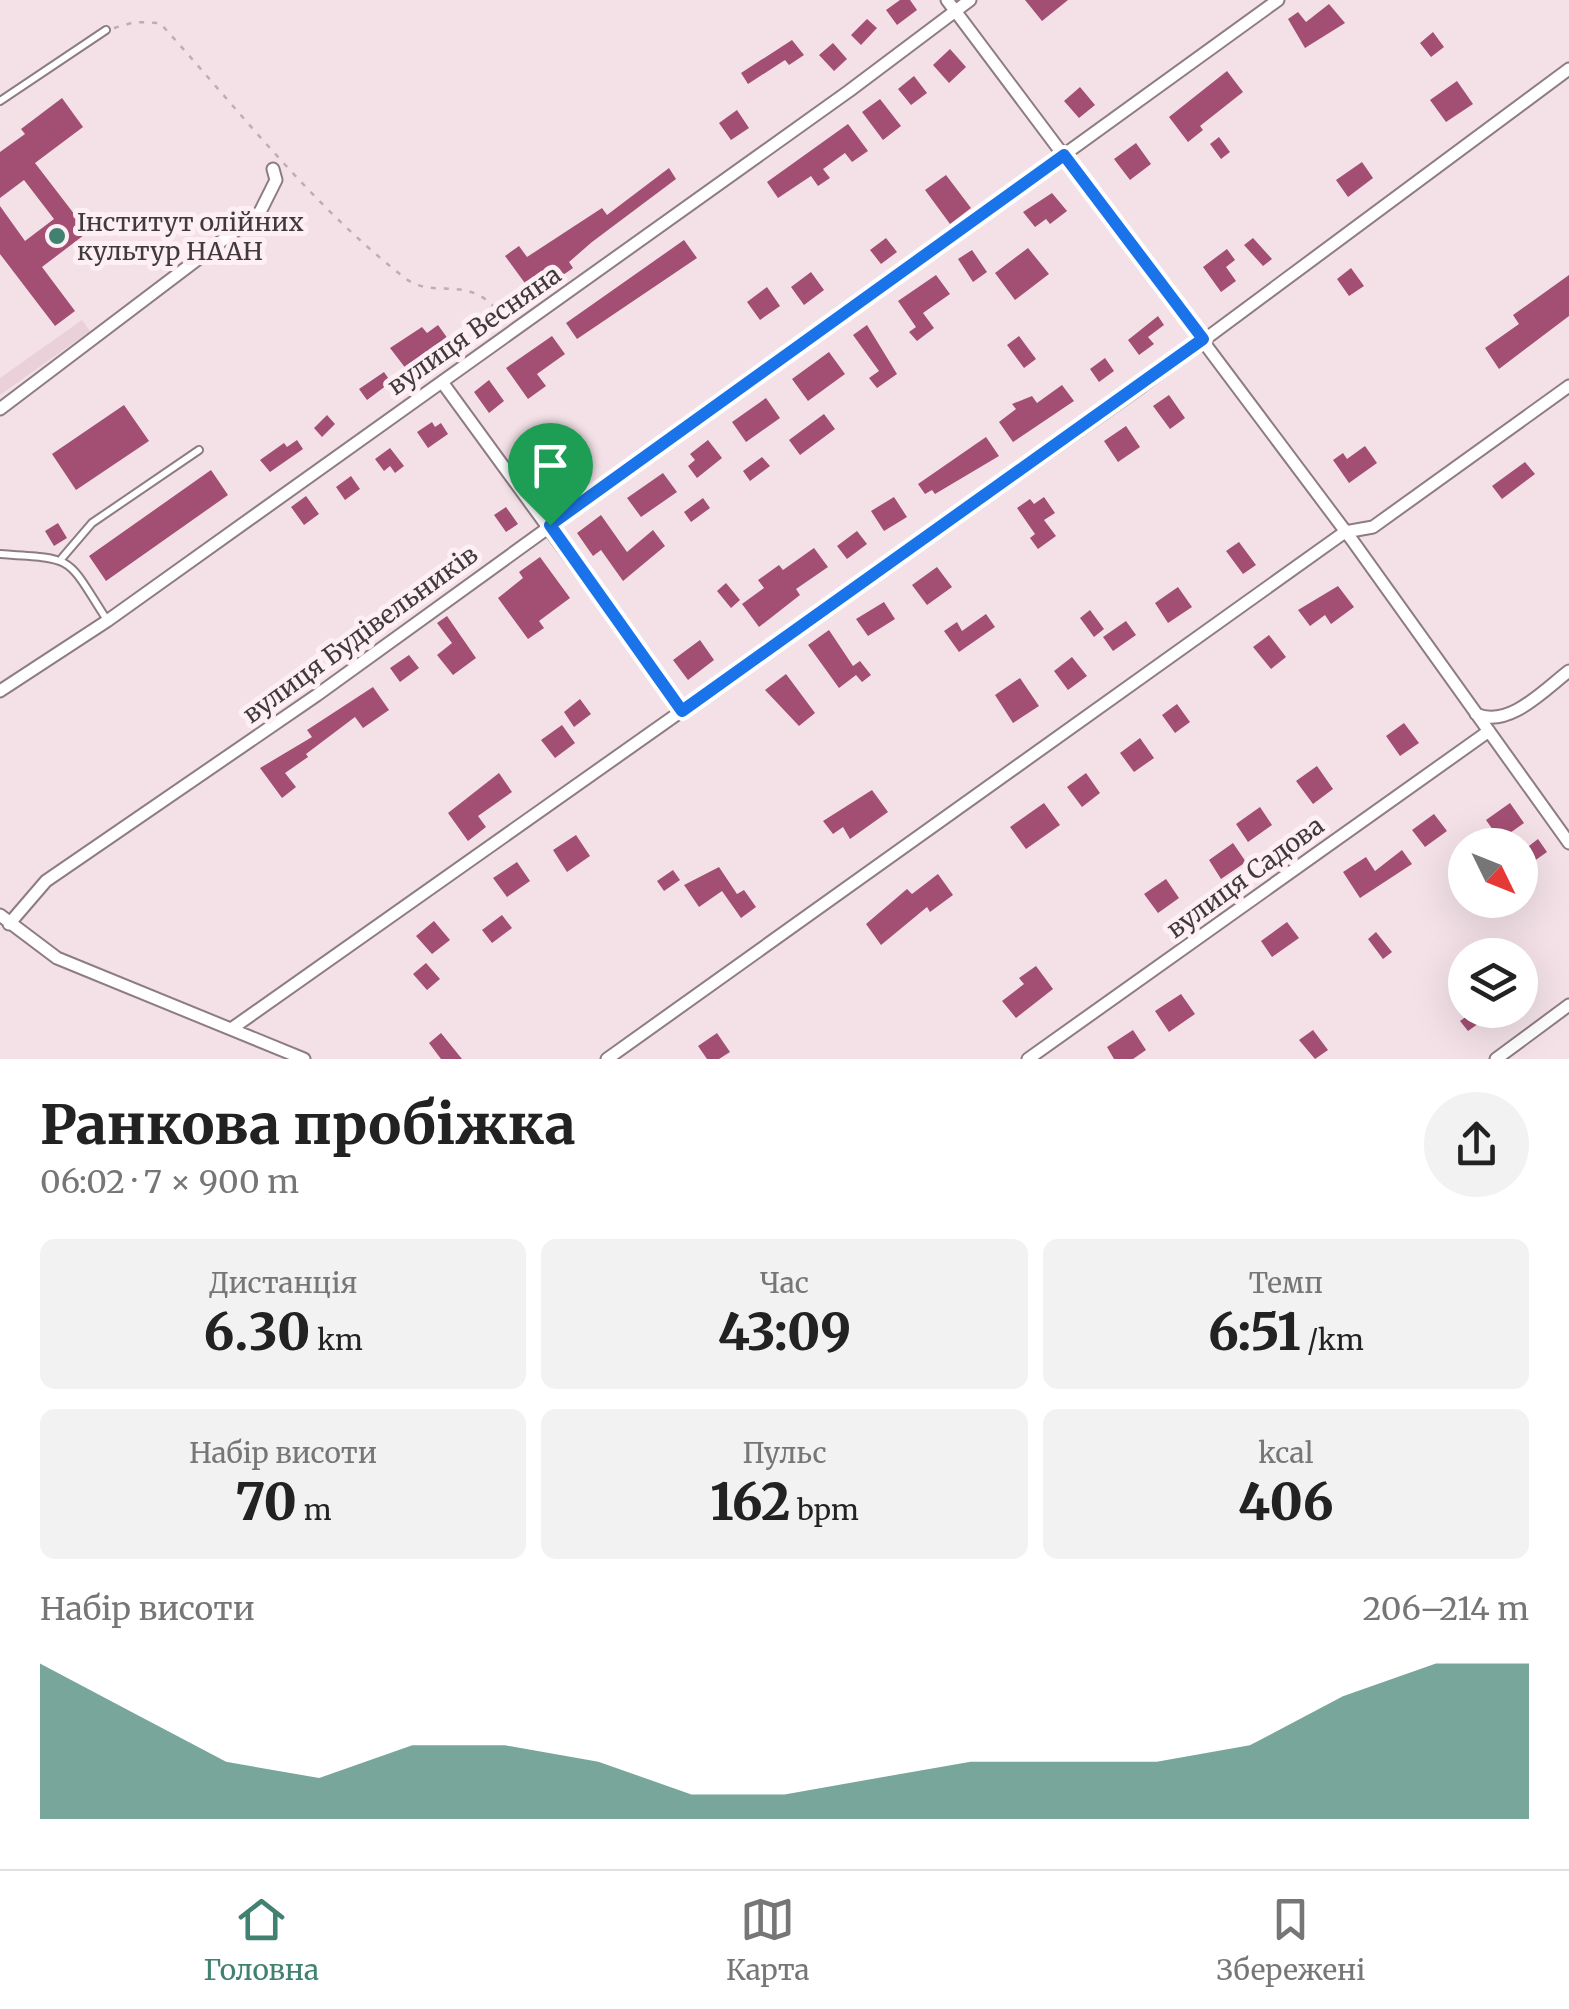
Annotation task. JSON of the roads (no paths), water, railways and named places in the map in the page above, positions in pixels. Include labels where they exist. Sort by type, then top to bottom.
[{"type":"street","name":"вулиця Весняна","points":[[0,691],[107,621],[442,382],[951,5],[970,0]]},
{"type":"street","name":"вулиця Будівельників","points":[[4,919],[46,881],[317,694],[1278,0]]},
{"type":"street","points":[[951,5],[1203,339],[1569,842]]},
{"type":"street","points":[[234,1027],[1203,339],[1569,69]]},
{"type":"street","points":[[0,409],[260,212],[276,180],[273,169]]},
{"type":"street","points":[[442,382],[682,711]]},
{"type":"street","points":[[607,1059],[1345,532],[1374,527],[1569,386]]},
{"type":"street","points":[[1476,714],[1489,719],[1506,716],[1569,671]]},
{"type":"street","name":"вулиця Садова","points":[[1028,1059],[1488,731]]},
{"type":"street","points":[[4,919],[57,958],[234,1027],[304,1059]]},
{"type":"street","points":[[1496,1059],[1569,1005]]},
{"type":"lane","points":[[0,100],[106,30]]},
{"type":"lane","points":[[62,558],[92,522],[199,450]]},
{"type":"lane","points":[[0,554],[62,558],[75,570],[107,621]]},
{"type":"place","name":"Інститут олійних культур НААН","points":[[57,236]]}]
